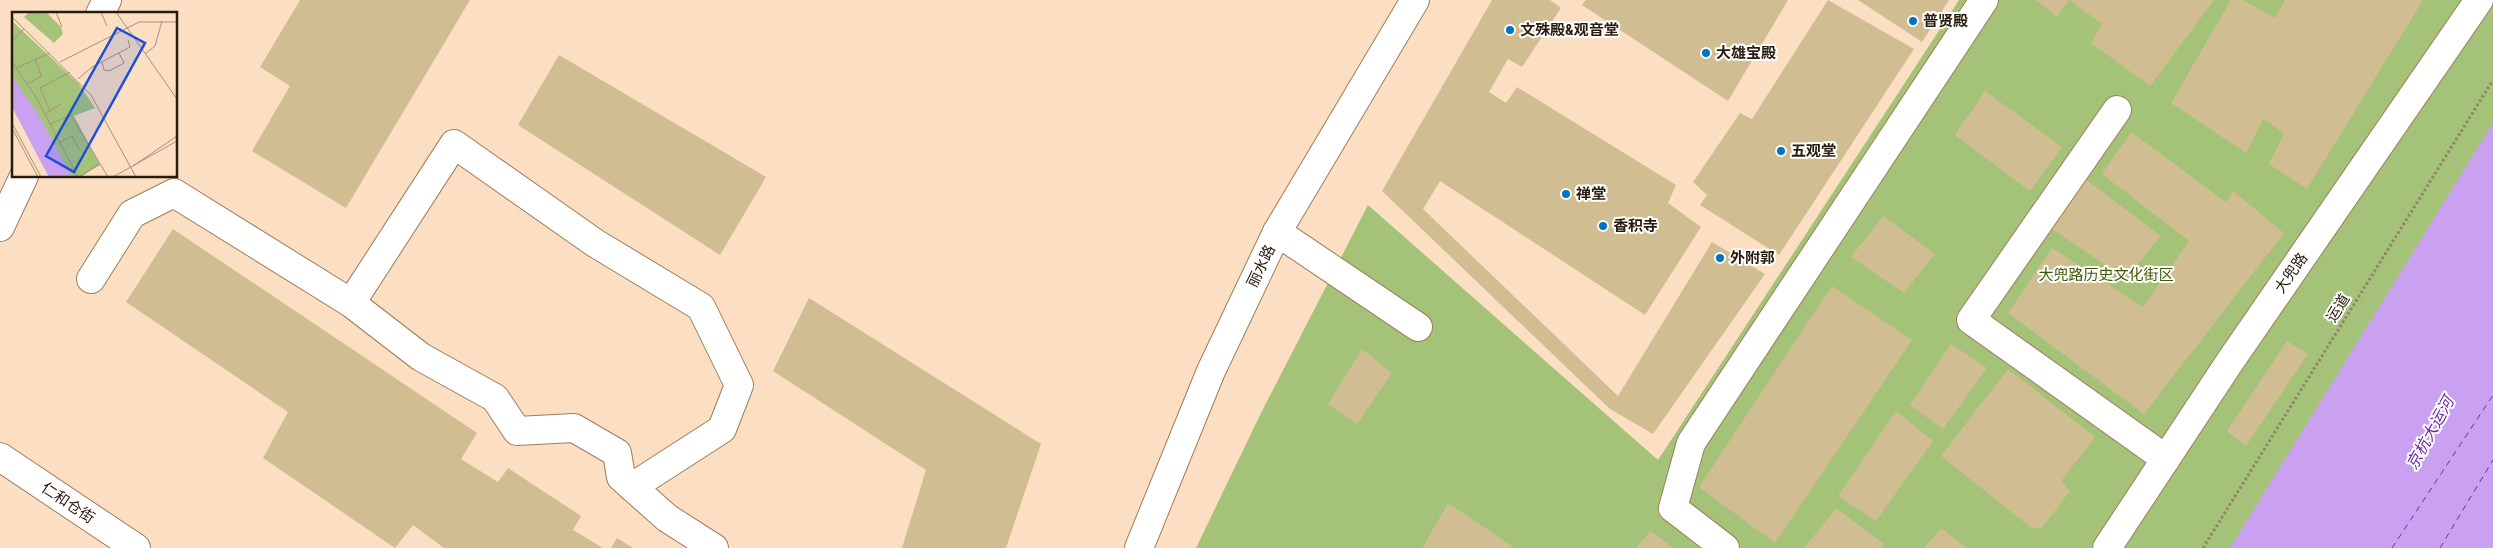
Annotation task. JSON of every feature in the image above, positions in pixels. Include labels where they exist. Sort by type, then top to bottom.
[{"type":"street","points":[[101,12],[107,0]]},
{"type":"street","name":"丽水路","points":[[1139,548],[1211,371],[1277,232],[1415,0]]},
{"type":"street","points":[[1725,548],[1673,508],[1691,443],[1984,0]]},
{"type":"street","name":"大兜路","points":[[2107,548],[2229,363],[2479,0]]},
{"type":"street","points":[[2117,110],[1971,320],[2166,459]]},
{"type":"street","points":[[351,303],[454,144],[595,243],[701,307],[739,385],[722,428],[632,486]]},
{"type":"street","points":[[0,227],[23,178]]},
{"type":"street","points":[[91,279],[132,214],[174,193],[351,303],[420,357],[495,398],[517,431],[574,428],[617,453],[622,477],[667,518],[714,548]]},
{"type":"street","points":[[1277,232],[1418,327]]},
{"type":"street","name":"仁和仓街","points":[[0,457],[136,548]]},
{"type":"path","name":"运道","points":[[2202,548],[2493,80]]},
{"type":"green space","name":"大兜路历史文化街区","points":[[1959,0],[2493,0],[2493,161],[2258,548],[1196,548],[1261,413],[1368,205],[1658,460]]},
{"type":"water","name":"京杭大运河","points":[[2493,123],[2493,548],[2230,548]]},
{"type":"building","points":[[300,0],[470,0],[346,208],[252,151],[290,86],[260,67]]},
{"type":"building","points":[[1492,0],[1550,0],[1561,8],[1522,67],[1508,59],[1489,92],[1506,103],[1517,87],[1676,185],[1668,203],[1701,227],[1645,315],[1440,181],[1423,209],[1618,396],[1712,242],[1765,274],[1653,434],[1610,409],[1382,191]]},
{"type":"building","name":"大雄宝殿","points":[[1586,0],[1788,0],[1728,101],[1582,5]]},
{"type":"building","name":"五观堂","points":[[1828,0],[1914,49],[1779,255],[1700,205],[1707,195],[1693,182],[1740,113],[1752,119]]},
{"type":"building","name":"普贤殿","points":[[1858,0],[1949,0],[1922,42]]},
{"type":"building","points":[[2036,0],[2069,0],[2057,17]]},
{"type":"building","points":[[2069,0],[2214,0],[2150,86],[2091,43],[2102,24]]},
{"type":"building","points":[[2231,0],[2243,0],[2275,18],[2285,0],[2423,0],[2307,189],[2269,164],[2284,134],[2264,118],[2246,153],[2171,103]]},
{"type":"building","points":[[559,55],[766,177],[720,255],[518,125]]},
{"type":"building","points":[[1985,91],[2062,147],[2030,191],[1955,135]]},
{"type":"building","points":[[2131,132],[2226,202],[2233,191],[2284,233],[2144,414],[2008,313],[2052,248],[2143,307],[2189,241],[2102,174]]},
{"type":"building","points":[[2081,176],[2161,236],[2126,279],[2046,225]]},
{"type":"building","points":[[1883,216],[1935,254],[1904,293],[1851,257]]},
{"type":"building","points":[[173,229],[477,433],[461,459],[498,482],[508,468],[581,516],[573,530],[603,548],[444,548],[413,525],[395,548],[263,458],[288,412],[126,302]]},
{"type":"building","points":[[1832,286],[1912,340],[1775,543],[1699,487]]},
{"type":"building","points":[[809,298],[1041,444],[1006,548],[902,548],[926,470],[773,371]]},
{"type":"building","points":[[2287,341],[2308,354],[2246,446],[2227,431]]},
{"type":"building","points":[[1951,344],[1987,368],[1943,429],[1910,405]]},
{"type":"building","points":[[1362,349],[1392,373],[1357,424],[1328,404]]},
{"type":"building","points":[[2008,369],[2095,437],[2061,481],[2070,491],[2041,529],[2030,527],[1941,456]]},
{"type":"building","points":[[1896,411],[1933,441],[1876,521],[1838,496]]},
{"type":"building","points":[[1448,503],[1515,548],[1422,548]]},
{"type":"building","points":[[1836,508],[1884,544],[1882,548],[1804,548]]},
{"type":"building","points":[[1941,528],[1967,548],[1924,548]]},
{"type":"building","points":[[1650,531],[1674,548],[1636,548]]},
{"type":"building","points":[[617,538],[633,548],[611,548]]},
{"type":"ferry route","points":[[2392,548],[2493,395]]},
{"type":"ferry route","points":[[2440,548],[2493,460]]},
{"type":"place","name":"普贤殿","points":[[1913,21]]},
{"type":"place","name":"文殊殿&观音堂","points":[[1510,30]]},
{"type":"place","name":"大雄宝殿","points":[[1706,53]]},
{"type":"place","name":"五观堂","points":[[1781,151]]},
{"type":"place","name":"禅堂","points":[[1566,194]]},
{"type":"place","name":"香积寺","points":[[1603,226]]},
{"type":"place","name":"外附郭","points":[[1720,258]]}]
